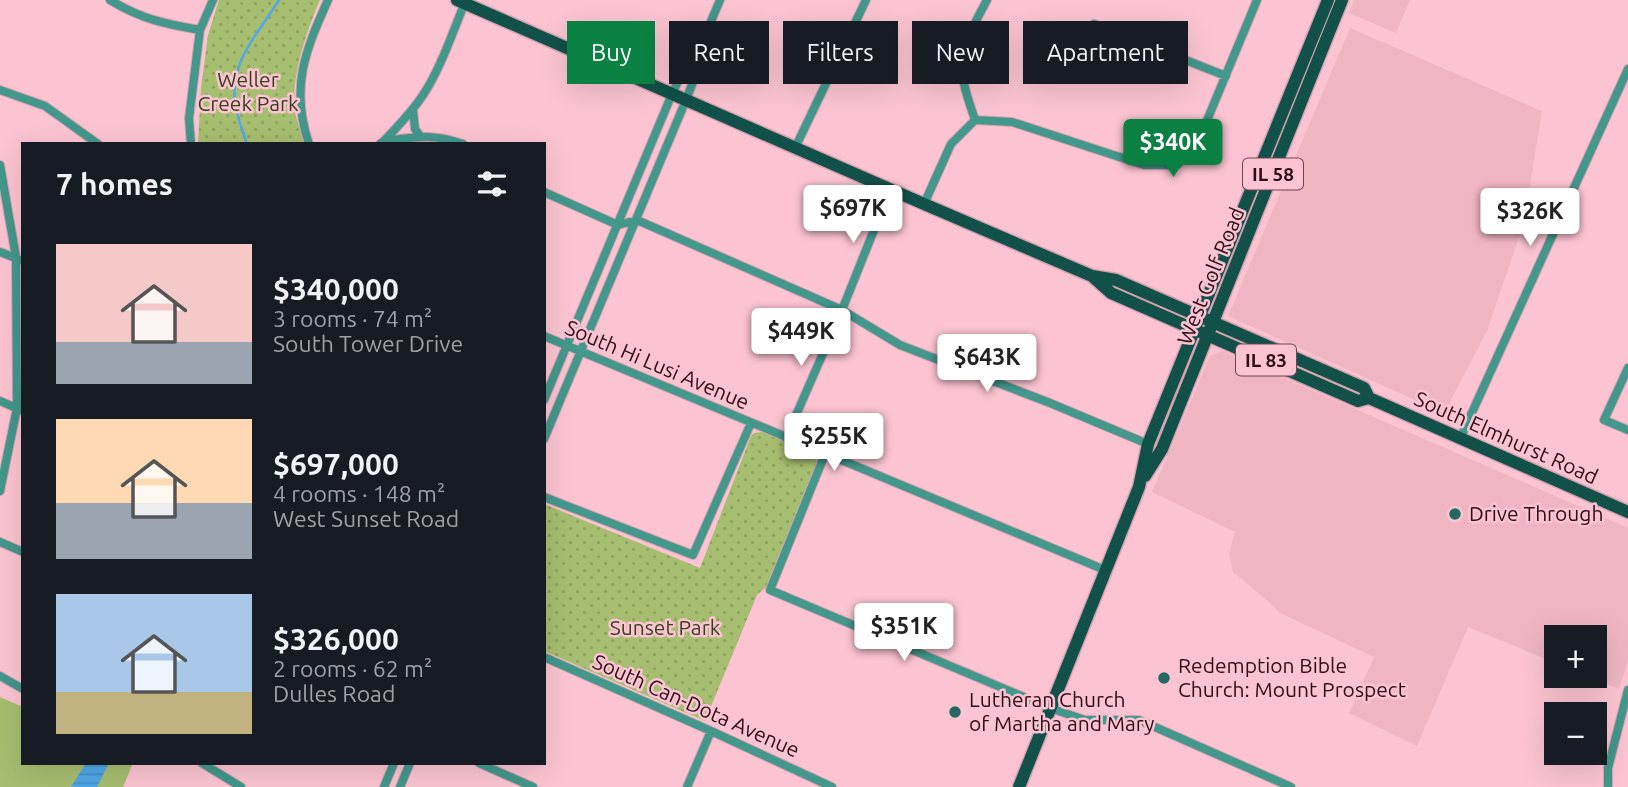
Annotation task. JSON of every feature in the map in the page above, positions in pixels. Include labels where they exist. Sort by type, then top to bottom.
[{"type":"main road","name":"West Golf Road","points":[[1019,787],[1139,485],[1148,444],[1328,0]]},
{"type":"main road","name":"South Elmhurst Road","points":[[462,1],[890,190],[1092,276],[1116,280],[1200,316],[1210,328],[1358,401],[1369,398],[1628,512]]},
{"type":"main road","name":"West Golf Road","points":[[1139,485],[1162,449],[1342,3]]},
{"type":"main road","name":"South Elmhurst Road","points":[[1092,276],[1111,293],[1195,329],[1210,328]]},
{"type":"street","points":[[110,0],[161,24],[200,30]]},
{"type":"street","points":[[191,142],[189,118],[200,30],[213,0]]},
{"type":"street","points":[[308,142],[301,117],[301,78],[312,36],[328,0]]},
{"type":"street","points":[[711,21],[720,0]]},
{"type":"street","points":[[795,148],[866,0]]},
{"type":"street","points":[[975,120],[965,87],[962,63],[967,40],[987,0]]},
{"type":"street","points":[[924,204],[951,144],[975,120],[1012,122],[1144,166],[1177,165],[1198,142],[1257,0]]},
{"type":"street","points":[[1328,0],[1342,3]]},
{"type":"street","points":[[382,142],[413,110],[432,79],[462,1]]},
{"type":"street","points":[[1188,61],[1226,76]]},
{"type":"street","points":[[1460,439],[1628,69]]},
{"type":"street","points":[[546,395],[677,84]]},
{"type":"street","points":[[546,434],[692,84]]},
{"type":"street","points":[[0,90],[45,106],[95,142]]},
{"type":"street","points":[[413,110],[415,129],[420,136]]},
{"type":"street","points":[[382,142],[426,135],[458,142]]},
{"type":"street","points":[[0,165],[19,259],[20,410],[0,491]]},
{"type":"street","points":[[786,438],[842,310],[890,190]]},
{"type":"street","points":[[546,193],[618,225],[637,220],[842,310],[900,345],[1050,402],[1148,444]]},
{"type":"street","points":[[0,252],[19,259]]},
{"type":"street","name":"South Hi Lusi Avenue","points":[[546,338],[1105,570]]},
{"type":"street","points":[[1628,368],[1604,420],[1628,430]]},
{"type":"street","points":[[0,401],[20,410]]},
{"type":"street","points":[[546,498],[693,555],[751,423]]},
{"type":"street","points":[[825,454],[770,590],[1050,708],[1085,720],[1139,720],[1291,787]]},
{"type":"street","points":[[0,542],[21,551]]},
{"type":"street","name":"South Can-Dota Avenue","points":[[546,658],[832,787]]},
{"type":"street","points":[[0,676],[21,688]]},
{"type":"street","points":[[1608,787],[1608,768],[1628,690]]},
{"type":"street","points":[[687,787],[711,731]]},
{"type":"street","points":[[205,765],[241,787]]},
{"type":"street","points":[[384,787],[393,765]]},
{"type":"street","points":[[400,787],[409,765]]},
{"type":"street","points":[[483,765],[533,787]]},
{"type":"shaded area","points":[[1354,0],[1410,0],[1396,33],[1349,13]]},
{"type":"shaded area","points":[[1350,28],[1542,111],[1524,222],[1487,331],[1444,413],[1228,316]]},
{"type":"shaded area","points":[[1222,351],[1628,528],[1628,661],[1619,689],[1607,684],[1607,625],[1544,625],[1544,658],[1468,627],[1417,746],[1349,713],[1374,657],[1280,613],[1233,572],[1229,553],[1235,532],[1152,492],[1210,356]]},
{"type":"green space","name":"Weller Creek Park","points":[[219,0],[320,0],[305,40],[295,84],[295,112],[306,142],[198,142],[208,35]]},
{"type":"green space","name":"Sunset Park","points":[[762,432],[815,454],[818,464],[767,586],[757,595],[705,721],[546,652],[546,505],[700,568],[754,433]]},
{"type":"green space","points":[[0,697],[21,706],[21,765],[132,765],[123,787],[0,787]]},
{"type":"water","points":[[85,765],[108,765],[97,787],[71,787]]},
{"type":"waterway","points":[[246,142],[236,106],[237,72],[248,47],[279,0]]},
{"type":"place","name":"Drive Through","points":[[1455,514]]},
{"type":"place","name":"Redemption Bible Church: Mount Prospect","points":[[1164,678]]},
{"type":"place","name":"Lutheran Church of Martha and Mary","points":[[955,712]]}]
